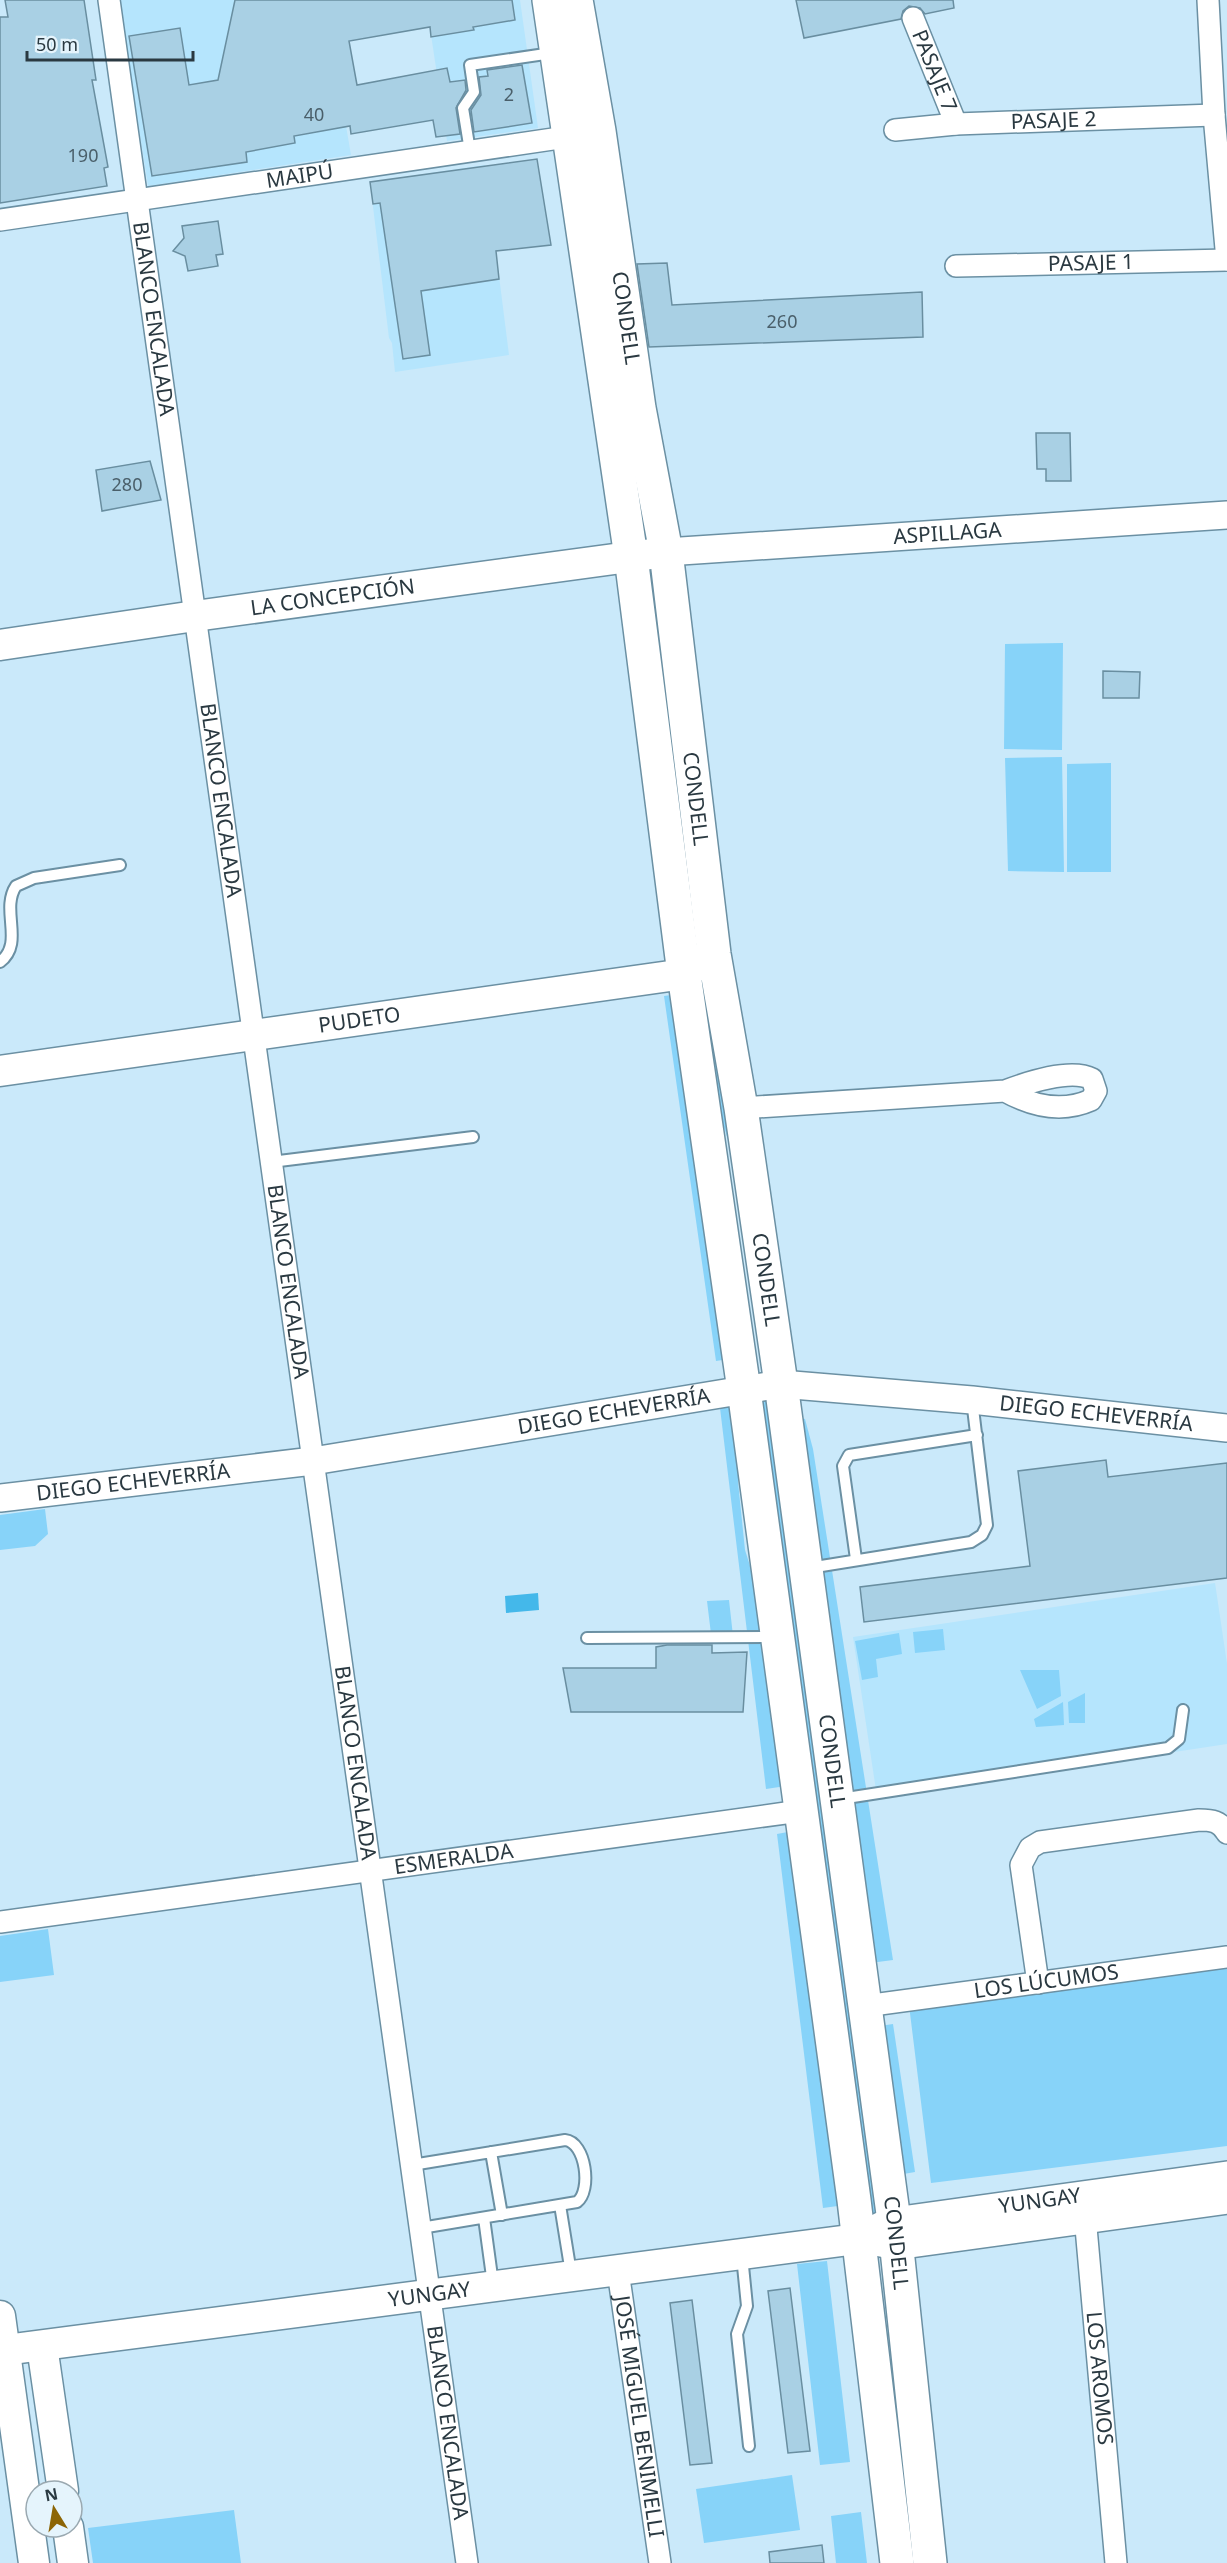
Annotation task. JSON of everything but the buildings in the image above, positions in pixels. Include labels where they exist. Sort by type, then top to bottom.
[{"type":"main road","name":"CONDELL","points":[[549,0],[558,52],[584,134],[666,552],[714,954],[741,1108],[781,1384],[895,2234],[930,2563]]},
{"type":"main road","name":"CONDELL","points":[[576,0],[584,134],[631,557],[684,975],[744,1390],[857,2239],[897,2563]]},
{"type":"main road","name":"LA CONCEPCIÓN","points":[[0,645],[666,552]]},
{"type":"main road","name":"PUDETO","points":[[0,1071],[684,975],[714,954]]},
{"type":"main road","name":"YUNGAY","points":[[2,2350],[895,2234]]},
{"type":"main road","points":[[0,2316],[2,2350],[34,2563]]},
{"type":"main road","points":[[42,2346],[61,2479]]},
{"type":"main road","points":[[70,2539],[73,2563]]},
{"type":"street","name":"BLANCO ENCALADA","points":[[109,0],[467,2563]]},
{"type":"street","points":[[1208,0],[1214,115],[1227,260]]},
{"type":"street","name":"PASAJE 7","points":[[913,18],[956,124]]},
{"type":"street","name":"PASAJE 2","points":[[895,129],[956,124],[1214,115]]},
{"type":"street","name":"MAIPÚ","points":[[0,220],[584,134]]},
{"type":"street","name":"PASAJE 1","points":[[956,266],[1227,260]]},
{"type":"street","name":"ASPILLAGA","points":[[666,552],[1227,515]]},
{"type":"street","points":[[741,1108],[1005,1090]]},
{"type":"street","name":"DIEGO ECHEVERRÍA","points":[[0,1498],[313,1461],[781,1384],[972,1400],[1227,1428]]},
{"type":"street","name":"ESMERALDA","points":[[0,1922],[800,1811]]},
{"type":"street","points":[[1038,1983],[1021,1865],[1030,1848],[1040,1842],[1198,1820],[1212,1820],[1222,1825],[1227,1833]]},
{"type":"street","name":"LOS LÚCUMOS","points":[[865,2006],[1227,1957]]},
{"type":"street","name":"YUNGAY","points":[[895,2234],[1085,2207],[1227,2175]]},
{"type":"street","name":"YUNGAY","points":[[1085,2207],[1227,2200]]},
{"type":"street","name":"LOS AROMOS","points":[[1085,2207],[1116,2563]]},
{"type":"street","name":"JOSÉ MIGUEL BENIMELLI","points":[[618,2271],[660,2563]]},
{"type":"lane","points":[[470,151],[463,108],[474,92],[470,65],[558,52]]},
{"type":"lane","points":[[0,962],[12,947],[9,900],[16,886],[34,878],[120,865]]},
{"type":"lane","points":[[271,1162],[474,1137]]},
{"type":"lane","points":[[807,1568],[978,1539],[987,1525],[972,1400]]},
{"type":"lane","points":[[856,1559],[843,1466],[849,1455],[977,1435]]},
{"type":"lane","points":[[587,1638],[777,1637]]},
{"type":"lane","points":[[836,1800],[1168,1748],[1179,1738],[1183,1710]]},
{"type":"lane","points":[[412,2165],[565,2140],[574,2143],[578,2148],[584,2176],[584,2194],[576,2202],[420,2228]]},
{"type":"lane","points":[[491,2152],[502,2215]]},
{"type":"lane","points":[[560,2205],[572,2276]]},
{"type":"lane","points":[[484,2218],[494,2287]]},
{"type":"lane","points":[[742,2254],[747,2306],[737,2334],[749,2446]]},
{"type":"shaded area","points":[[119,0],[520,0],[538,128],[447,141],[430,28],[422,28],[341,42],[334,56],[351,155],[148,186]]},
{"type":"shaded area","points":[[485,165],[509,355],[395,372],[370,182]]},
{"type":"shaded area","points":[[1063,643],[1062,750],[1004,749],[1005,644]]},
{"type":"shaded area","points":[[1062,757],[1064,872],[1008,871],[1005,758]]},
{"type":"shaded area","points":[[1111,763],[1111,872],[1067,872],[1067,764]]},
{"type":"shaded area","points":[[704,971],[737,1170],[714,1094],[699,974]]},
{"type":"shaded area","points":[[678,994],[729,1359],[716,1361],[664,996]]},
{"type":"shaded area","points":[[763,1393],[774,1399],[881,2215],[867,2217],[755,1403]]},
{"type":"shaded area","points":[[729,1406],[738,1411],[741,1444],[738,1482],[745,1550],[758,1591],[786,1786],[766,1789],[720,1408]]},
{"type":"shaded area","points":[[796,1417],[805,1419],[813,1449],[893,1960],[870,1963]]},
{"type":"shaded area","points":[[45,1509],[48,1534],[35,1546],[0,1550],[0,1515]]},
{"type":"shaded area","points":[[1215,1583],[1227,1664],[1227,1744],[877,1797],[853,1637]]},
{"type":"shaded area","points":[[538,1593],[539,1610],[506,1613],[505,1596]]},
{"type":"shaded area","points":[[729,1600],[733,1636],[711,1634],[707,1601]]},
{"type":"shaded area","points":[[943,1629],[945,1650],[915,1653],[913,1632]]},
{"type":"shaded area","points":[[899,1633],[902,1654],[876,1659],[878,1677],[862,1680],[855,1641]]},
{"type":"shaded area","points":[[1020,1670],[1059,1670],[1061,1696],[1037,1709]]},
{"type":"shaded area","points":[[1085,1693],[1085,1723],[1069,1723],[1068,1702]]},
{"type":"shaded area","points":[[1063,1702],[1064,1725],[1036,1727],[1034,1719]]},
{"type":"shaded area","points":[[793,1831],[845,2205],[823,2208],[777,1834]]},
{"type":"shaded area","points":[[48,1929],[54,1975],[0,1982],[0,1936]]},
{"type":"shaded area","points":[[1227,1966],[1227,2146],[931,2183],[909,2005]]},
{"type":"shaded area","points":[[893,2024],[915,2172],[892,2176],[873,2027]]},
{"type":"shaded area","points":[[827,2261],[850,2462],[820,2465],[797,2264]]},
{"type":"shaded area","points":[[792,2475],[800,2530],[704,2543],[696,2489]]},
{"type":"shaded area","points":[[234,2510],[241,2563],[93,2563],[88,2528]]},
{"type":"shaded area","points":[[861,2512],[867,2563],[836,2563],[831,2516]]}]
